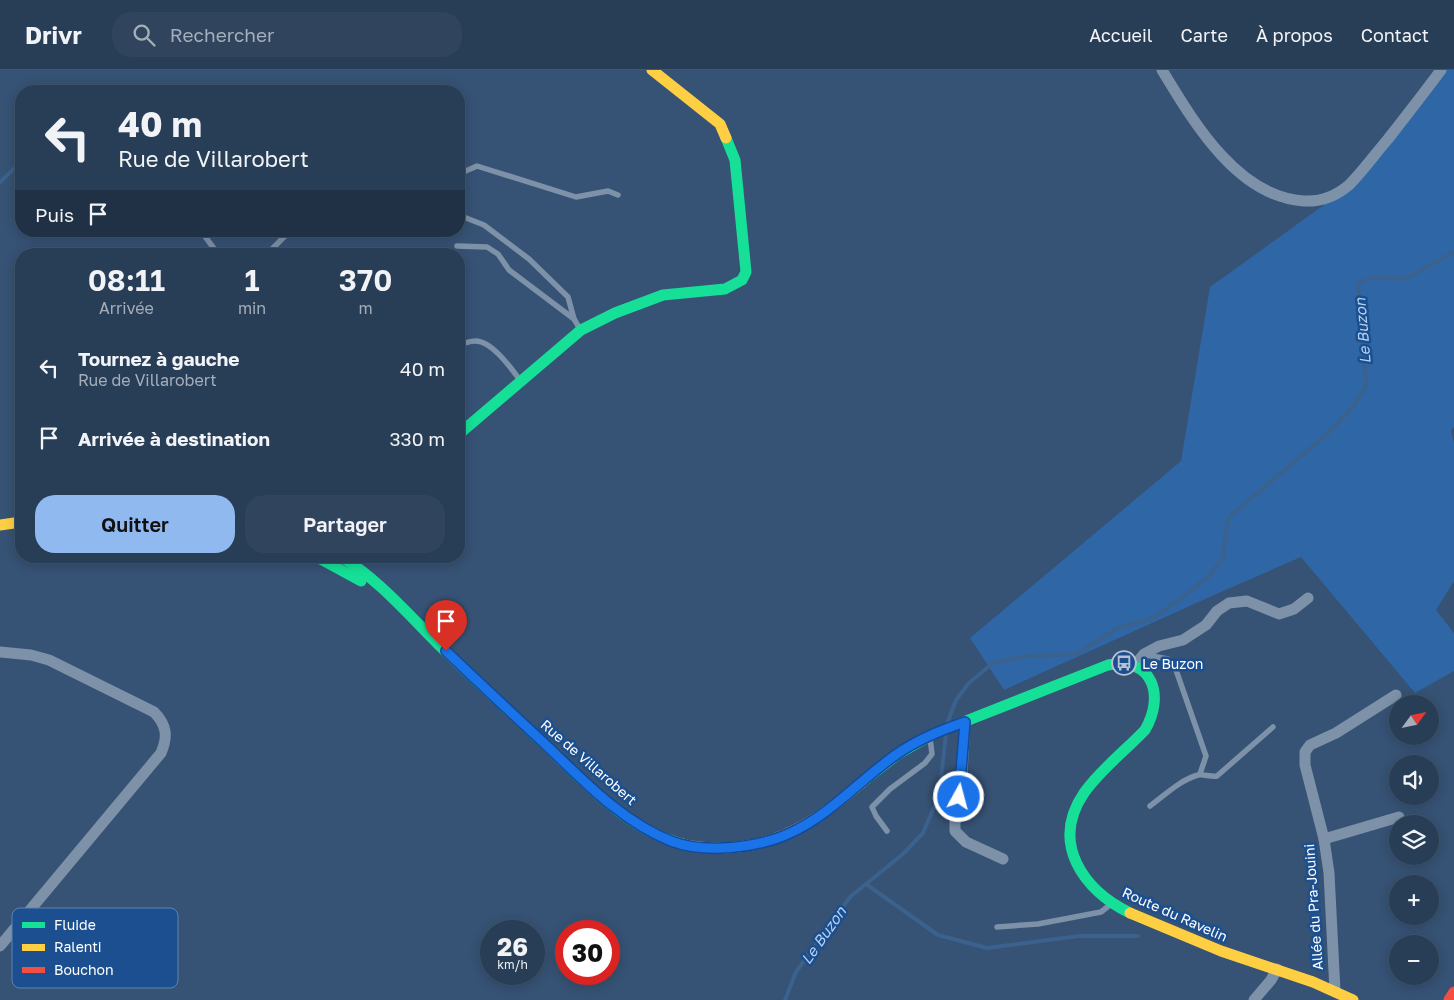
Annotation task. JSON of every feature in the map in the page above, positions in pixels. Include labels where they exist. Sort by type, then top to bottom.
[{"type":"main road","points":[[465,429],[581,330],[615,313],[663,295],[725,289],[742,280],[746,272],[735,160],[720,124],[660,72]]},
{"type":"main road","points":[[0,525],[15,523]]},
{"type":"main road","name":"Rue de Villarobert","points":[[332,563],[357,578],[423,629]]},
{"type":"main road","name":"Rue de Villarobert","points":[[351,563],[364,571],[382,587],[423,629],[594,790],[629,818],[673,842],[721,848],[760,843],[790,833],[833,805],[897,754],[930,736],[960,723]]},
{"type":"main road","points":[[960,723],[1108,665],[1124,663],[1134,666]]},
{"type":"main road","name":"Route du Ravelin","points":[[1134,666],[1146,675],[1157,695],[1153,717],[1141,734],[1089,786],[1077,807],[1070,832],[1070,845],[1077,867],[1097,892],[1112,904],[1213,948],[1277,969],[1335,991],[1353,1000]]},
{"type":"main road","points":[[1449,1000],[1454,992]]},
{"type":"street","points":[[1162,70],[1202,132],[1234,168],[1249,181],[1271,193],[1292,200],[1314,201],[1328,198],[1348,185],[1368,163],[1442,70]]},
{"type":"street","points":[[1134,666],[1144,654],[1159,646],[1183,640],[1206,625],[1217,612],[1229,603],[1246,601],[1279,614],[1294,609],[1308,598]]},
{"type":"street","points":[[0,652],[31,655],[48,660],[154,712],[165,727],[166,735],[161,753],[32,908]]},
{"type":"street","name":"Allée du Pra-Jouini","points":[[1335,991],[1329,873],[1324,839],[1305,765],[1305,752],[1310,745],[1336,733],[1389,699]]},
{"type":"street","points":[[960,723],[962,773],[955,831],[966,842],[1003,859]]},
{"type":"street","points":[[1324,839],[1389,820]]},
{"type":"street","points":[[0,946],[12,932]]},
{"type":"street","points":[[1254,1000],[1271,980],[1277,969]]},
{"type":"lane","points":[[465,171],[477,166],[576,197],[608,191],[618,195]]},
{"type":"lane","points":[[465,218],[484,225],[530,258],[568,297],[574,319],[581,330]]},
{"type":"lane","points":[[205,237],[214,248]]},
{"type":"lane","points":[[273,248],[284,237]]},
{"type":"lane","points":[[457,246],[487,247],[498,254],[509,270],[574,319]]},
{"type":"lane","points":[[465,343],[484,342],[504,360],[521,382]]},
{"type":"lane","points":[[1144,654],[1168,659],[1176,670],[1206,756],[1200,774]]},
{"type":"lane","points":[[1150,806],[1184,781],[1200,774],[1208,777],[1217,776],[1273,728]]},
{"type":"lane","points":[[887,831],[872,807],[890,789],[925,763],[932,754],[930,736]]},
{"type":"lane","points":[[997,927],[1038,924],[1101,912],[1112,904]]},
{"type":"shaded area","points":[[1445,70],[1454,70],[1454,427],[1451,430],[1454,443],[1454,581],[1436,610],[1454,633],[1454,671],[1415,693],[1301,557],[1004,690],[970,638],[1181,461],[1210,287],[1353,184]]},
{"type":"waterway","points":[[0,182],[15,168]]},
{"type":"waterway","name":"Le Buzon","points":[[947,724],[956,700],[969,683],[993,663],[1029,656],[1077,654],[1118,628],[1151,619],[1207,578],[1223,558],[1228,518],[1326,435],[1352,408],[1366,387],[1358,284],[1374,277],[1405,279],[1454,252]]},
{"type":"waterway","name":"Le Buzon","points":[[785,1000],[796,972],[850,897],[903,854],[923,833],[939,796],[946,734]]},
{"type":"waterway","points":[[866,884],[938,935],[987,948],[1079,936],[1138,936]]},
{"type":"traffic: fast","points":[[465,429],[581,330],[615,313],[663,295],[725,289],[742,280],[746,272],[735,160],[726,138]]},
{"type":"traffic: fast","points":[[328,563],[361,581]]},
{"type":"traffic: fast","points":[[351,563],[380,586],[453,659],[601,797],[632,821],[665,838],[683,844]]},
{"type":"traffic: fast","points":[[866,779],[898,754],[933,734],[1108,665],[1123,664],[1136,667],[1145,673],[1151,681],[1154,692],[1151,717],[1145,730],[1105,768],[1084,793],[1074,812],[1070,830],[1071,847],[1077,863],[1086,878],[1098,892],[1130,913]]},
{"type":"traffic: slow","points":[[652,70],[720,124],[726,138]]},
{"type":"traffic: slow","points":[[0,525],[15,523]]},
{"type":"traffic: slow","points":[[683,844],[698,847],[724,848],[766,842],[801,827],[818,817],[866,779]]},
{"type":"traffic: slow","points":[[1130,913],[1221,951],[1313,982],[1353,1000]]},
{"type":"traffic: jam","points":[[1449,1000],[1454,992]]},
{"type":"place","name":"Le Buzon","points":[[1124,663]]},
{"type":"route","points":[[446,651],[594,790],[629,818],[673,842],[721,848],[756,844],[790,833],[833,805],[897,754],[915,743],[965,722],[959,797]]}]
